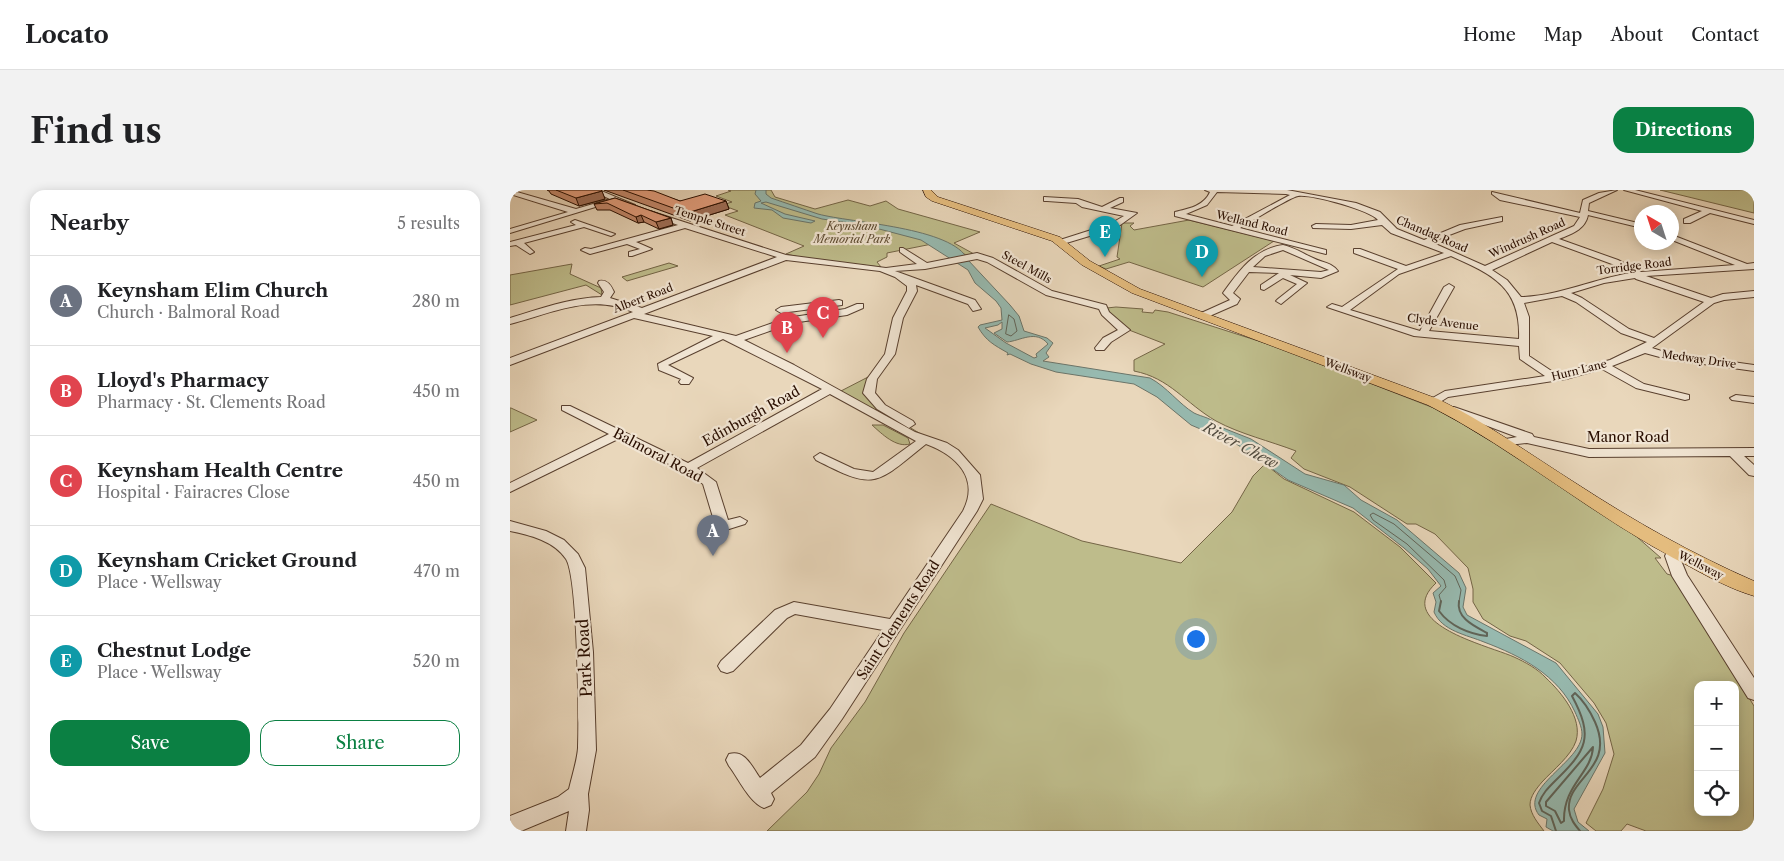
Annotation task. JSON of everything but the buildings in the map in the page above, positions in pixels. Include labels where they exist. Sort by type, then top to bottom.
[{"type":"main road","name":"Wellsway","points":[[927,190],[929,195],[935,199],[1063,242],[1078,257],[1123,284],[1202,316],[1436,404],[1504,443],[1678,553],[1754,589]]},
{"type":"street","name":"Temple Street","points":[[593,190],[686,225],[785,257],[881,270]]},
{"type":"street","name":"Chandag Road","points":[[1208,190],[1262,190],[1297,194],[1362,207],[1377,214],[1394,231],[1486,269],[1507,284],[1519,300],[1524,324],[1526,358],[1554,377]]},
{"type":"street","name":"Welland Road","points":[[1214,190],[1212,197],[1203,205],[1178,214],[1323,252]]},
{"type":"street","points":[[1627,190],[1754,222]]},
{"type":"street","points":[[1493,191],[1503,198],[1634,224]]},
{"type":"street","name":"Windrush Road","points":[[1486,269],[1577,228],[1581,224],[1586,202],[1608,191]]},
{"type":"street","points":[[510,192],[575,211]]},
{"type":"street","points":[[1232,229],[1297,194]]},
{"type":"street","points":[[1046,199],[1080,200],[1085,205],[1132,214],[1087,235],[1063,242]]},
{"type":"street","points":[[510,232],[616,200]]},
{"type":"street","points":[[1103,209],[1120,200]]},
{"type":"street","points":[[1687,221],[1710,210]]},
{"type":"street","points":[[552,218],[584,225],[648,249],[632,254]]},
{"type":"street","points":[[1423,243],[1463,227],[1499,219]]},
{"type":"street","points":[[510,222],[524,228]]},
{"type":"street","points":[[1319,224],[1342,228],[1383,222]]},
{"type":"street","points":[[514,243],[584,225]]},
{"type":"street","points":[[585,250],[590,252],[686,225]]},
{"type":"street","points":[[1550,240],[1608,260],[1638,276],[1711,301]]},
{"type":"street","points":[[1679,240],[1750,266]]},
{"type":"street","points":[[514,243],[530,252]]},
{"type":"street","points":[[1202,316],[1234,302],[1235,299],[1228,293],[1246,269],[1258,256],[1273,247],[1303,253],[1307,258],[1329,266],[1334,271],[1321,275],[1246,269]]},
{"type":"street","points":[[903,250],[925,266]]},
{"type":"street","points":[[1357,251],[1404,268]]},
{"type":"street","points":[[1345,311],[1347,306],[1379,282],[1404,268],[1449,254]]},
{"type":"street","name":"Albert Road","points":[[510,362],[785,257]]},
{"type":"street","name":"Steel Mills","points":[[881,270],[903,274],[949,260],[968,257],[990,260],[1049,293],[1103,308],[1105,313],[1125,330],[1107,340],[1100,348]]},
{"type":"street","points":[[1264,287],[1307,258]]},
{"type":"street","name":"Torridge Road","points":[[1519,300],[1548,299],[1596,282],[1638,276],[1750,266]]},
{"type":"street","points":[[1281,301],[1302,283],[1284,273]]},
{"type":"street","points":[[903,274],[972,302],[976,309]]},
{"type":"street","name":"Saint Clements Road","points":[[903,274],[911,285],[912,292],[898,318],[890,354],[872,379],[869,393],[881,407],[926,435],[927,441]]},
{"type":"street","points":[[602,283],[607,286],[609,292],[603,301]]},
{"type":"street","points":[[1423,334],[1449,287]]},
{"type":"street","points":[[1563,293],[1579,300],[1625,331],[1653,341]]},
{"type":"street","name":"Hurn Lane","points":[[1436,404],[1450,393],[1554,377],[1602,366],[1644,349],[1711,301],[1723,297],[1754,294]]},
{"type":"street","name":"Saint Clements Road","points":[[510,321],[574,304],[603,301],[619,302],[638,314],[723,335],[911,435],[954,453],[974,475],[976,499],[836,714],[808,751],[761,796],[736,760]]},
{"type":"street","points":[[735,340],[800,314],[839,303]]},
{"type":"street","points":[[781,310],[800,314],[848,312],[862,305]]},
{"type":"street","name":"Clyde Avenue","points":[[1332,307],[1401,330],[1524,344]]},
{"type":"street","points":[[685,382],[688,378],[663,368],[663,364],[723,335]]},
{"type":"street","name":"Medway Drive","points":[[1644,349],[1668,356],[1754,368]]},
{"type":"street","points":[[1602,366],[1640,386],[1685,397]]},
{"type":"street","name":"Edinburgh Road","points":[[688,468],[829,390]]},
{"type":"street","points":[[1436,404],[1536,440]]},
{"type":"street","name":"Balmoral Road","points":[[566,408],[688,468],[709,482],[716,528],[740,521]]},
{"type":"street","points":[[510,488],[618,434]]},
{"type":"street","name":"Manor Road","points":[[1504,443],[1521,439],[1536,440],[1590,453],[1754,452]]},
{"type":"street","points":[[820,457],[861,476],[873,477],[881,474],[927,441]]},
{"type":"street","points":[[1732,451],[1754,472]]},
{"type":"street","name":"Park Road","points":[[510,526],[543,534],[562,545],[573,556],[578,568],[585,652],[587,750],[578,794],[579,810],[576,831]]},
{"type":"street","points":[[1678,553],[1672,556],[1680,576],[1754,693]]},
{"type":"street","points":[[727,666],[781,614],[794,608],[894,626]]},
{"type":"street","points":[[510,826],[565,803],[578,794]]},
{"type":"green space","name":"Keynsham Memorial Park","points":[[728,190],[771,190],[775,197],[815,209],[848,200],[870,206],[886,201],[898,209],[980,232],[954,243],[974,254],[966,255],[942,242],[887,253],[887,257],[877,262],[881,267],[813,260],[786,254],[804,246],[725,215],[738,211],[722,205],[732,202],[716,196],[731,191]]},
{"type":"green space","points":[[1660,190],[1754,190],[1754,213]]},
{"type":"green space","points":[[1189,220],[1274,241],[1203,287],[1129,262],[1106,269],[1099,266],[1120,259],[1117,257],[1122,223],[1134,223],[1130,226],[1134,230]]},
{"type":"green space","points":[[669,263],[678,266],[627,281],[622,277]]},
{"type":"green space","points":[[572,264],[570,274],[601,288],[602,295],[586,285],[510,305],[510,275]]},
{"type":"green space","points":[[1116,307],[1143,309],[1142,312],[1153,313],[1155,310],[1168,312],[1274,346],[1439,410],[1518,457],[1637,537],[1661,558],[1655,558],[1667,574],[1674,576],[1739,681],[1694,681],[1694,816],[1739,816],[1739,682],[1754,706],[1754,831],[1646,831],[1627,824],[1621,831],[1596,831],[1586,823],[1603,789],[1614,754],[1606,723],[1594,703],[1560,663],[1526,641],[1510,636],[1483,619],[1473,602],[1473,589],[1468,568],[1435,534],[1416,524],[1407,524],[1350,487],[1304,469],[1291,458],[1296,451],[1225,426],[1205,414],[1168,385],[1147,374],[1134,371],[1134,360],[1165,344],[1129,330],[1105,311],[1107,308]]},
{"type":"green space","points":[[870,376],[878,408],[924,436],[917,435],[839,392]]},
{"type":"green space","points":[[511,408],[537,420],[510,432]]},
{"type":"green space","points":[[872,425],[883,425],[908,438],[910,444],[905,445],[894,442]]},
{"type":"green space","points":[[1265,464],[1284,479],[1354,512],[1400,547],[1436,583],[1426,598],[1426,610],[1435,622],[1467,640],[1514,657],[1531,666],[1543,675],[1564,698],[1574,715],[1577,732],[1576,741],[1574,747],[1542,782],[1531,798],[1532,812],[1544,831],[767,831],[807,792],[819,774],[831,748],[865,702],[904,633],[991,504],[1082,541],[1181,563],[1232,512],[1253,476]]},
{"type":"water","name":"River Chew","points":[[756,190],[766,190],[766,194],[771,198],[818,214],[900,228],[943,240],[959,249],[1010,305],[1019,316],[1024,331],[1047,338],[1053,343],[1046,353],[1049,357],[1043,361],[1150,378],[1194,413],[1210,419],[1218,426],[1251,439],[1305,474],[1344,485],[1361,500],[1397,520],[1459,573],[1466,588],[1463,607],[1467,615],[1556,663],[1598,714],[1603,727],[1605,753],[1574,809],[1578,822],[1589,831],[1553,831],[1546,827],[1547,819],[1539,815],[1535,805],[1537,795],[1543,785],[1572,755],[1579,744],[1582,734],[1580,723],[1568,699],[1559,687],[1537,668],[1498,648],[1456,632],[1443,624],[1434,612],[1436,602],[1433,593],[1441,586],[1428,569],[1353,508],[1288,480],[1238,445],[1191,425],[1157,397],[1134,384],[1056,372],[1031,364],[1010,354],[1007,355],[1008,353],[987,339],[978,327],[1002,320],[1001,308],[996,301],[975,283],[968,270],[921,240],[864,225],[822,219],[766,202],[761,203],[785,214],[815,221],[811,223],[783,218],[772,210],[754,208],[755,203],[761,201],[755,194]],"holes":[[[1002,322],[1002,329],[994,333],[1007,342],[1028,337],[1038,337],[1048,344],[1034,358],[1006,343],[985,328]]]},
{"type":"place","name":"Chestnut Lodge","points":[[1105,257]]},
{"type":"place","name":"Keynsham Cricket Ground","points":[[1202,277]]},
{"type":"place","name":"Keynsham Health Centre","points":[[823,338]]},
{"type":"place","name":"Lloyd's Pharmacy","points":[[787,353]]},
{"type":"place","name":"Keynsham Elim Church","points":[[713,556]]}]
